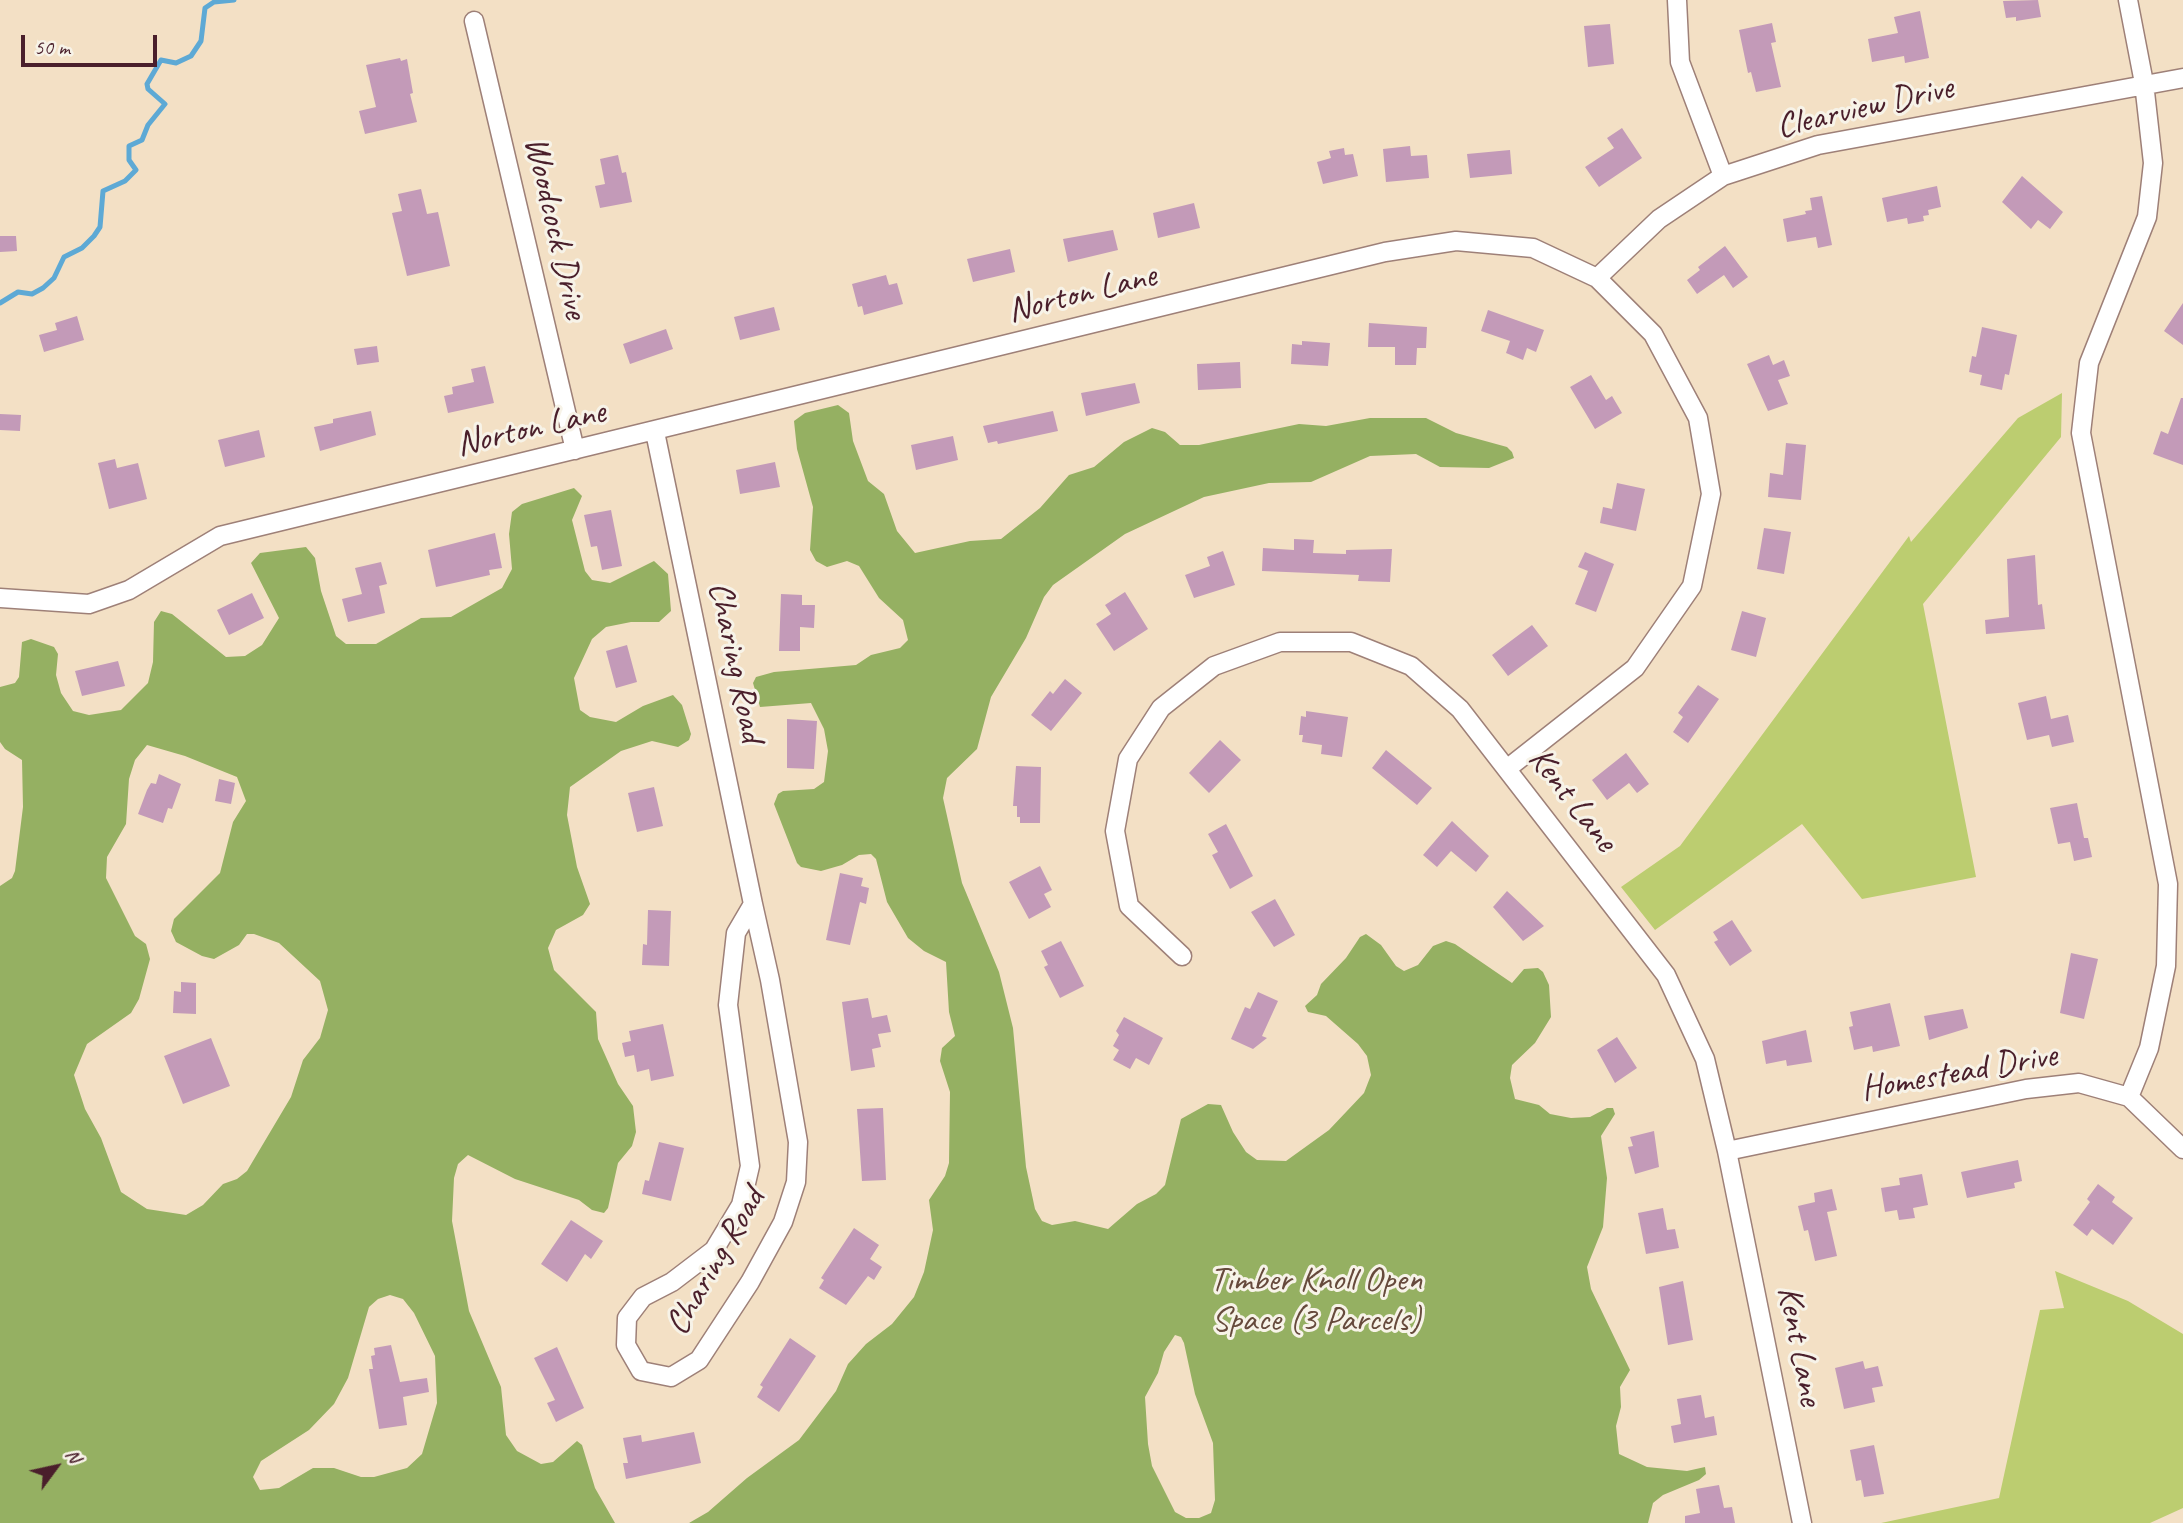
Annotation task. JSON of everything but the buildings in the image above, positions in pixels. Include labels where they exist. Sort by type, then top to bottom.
[{"type":"street","points":[[1677,0],[1680,62],[1723,176]]},
{"type":"street","points":[[2129,0],[2144,83],[2153,163],[2147,218],[2090,363],[2081,433],[2168,884],[2166,966],[2150,1048],[2129,1097]]},
{"type":"street","name":"Woodcock Drive","points":[[474,21],[575,450]]},
{"type":"street","name":"Clearview Drive","points":[[1597,278],[1659,219],[1723,176],[1818,145],[2144,83],[2183,78]]},
{"type":"street","name":"Norton Lane","points":[[0,598],[89,604],[129,590],[220,536],[1385,252],[1456,241],[1533,248],[1597,278],[1653,334],[1698,418],[1711,494],[1692,586],[1635,668],[1508,768]]},
{"type":"street","name":"Charing Road","points":[[655,432],[770,980],[798,1142],[796,1182],[783,1223],[743,1293],[699,1360],[671,1377],[641,1371],[626,1345],[627,1318],[643,1297],[672,1282],[714,1250],[741,1205],[750,1166],[728,1005],[736,933],[753,904]]},
{"type":"street","name":"Kent Lane","points":[[1182,956],[1129,906],[1115,831],[1128,759],[1161,708],[1214,666],[1280,642],[1351,642],[1411,666],[1460,709],[1666,975],[1705,1059],[1727,1151],[1802,1523]]},
{"type":"street","name":"Homestead Drive","points":[[1727,1151],[2026,1089],[2079,1083],[2129,1097],[2183,1149]]},
{"type":"green space","points":[[2062,393],[2061,437],[1923,604],[1976,877],[1862,899],[1802,824],[1655,930],[1621,887],[1680,846],[1909,536],[1911,542],[2018,418]]},
{"type":"green space","name":"Timber Knoll Open Space (3 Parcels)","points":[[838,405],[849,413],[853,441],[868,481],[884,494],[897,531],[915,553],[970,541],[1001,539],[1040,508],[1069,475],[1094,467],[1124,442],[1152,428],[1165,432],[1180,445],[1199,445],[1299,424],[1326,426],[1370,418],[1426,418],[1456,433],[1507,447],[1512,452],[1514,458],[1489,468],[1440,467],[1416,454],[1370,456],[1311,482],[1269,483],[1204,497],[1125,534],[1053,585],[1044,597],[1026,638],[991,697],[977,749],[947,778],[943,798],[962,883],[999,972],[1013,1028],[1026,1167],[1035,1209],[1042,1221],[1052,1225],[1075,1221],[1108,1229],[1137,1204],[1156,1194],[1165,1185],[1181,1119],[1208,1104],[1221,1105],[1246,1152],[1257,1160],[1286,1161],[1329,1130],[1364,1093],[1371,1075],[1367,1056],[1358,1044],[1326,1016],[1308,1012],[1305,1006],[1317,995],[1321,984],[1346,958],[1360,937],[1366,934],[1381,945],[1396,966],[1404,971],[1418,965],[1433,946],[1446,941],[1455,944],[1512,983],[1524,969],[1538,968],[1543,972],[1549,985],[1551,1017],[1535,1043],[1512,1065],[1510,1078],[1515,1099],[1539,1105],[1550,1114],[1571,1118],[1590,1117],[1607,1108],[1613,1108],[1615,1114],[1601,1136],[1607,1178],[1603,1227],[1587,1267],[1591,1289],[1630,1370],[1620,1387],[1621,1407],[1616,1426],[1619,1454],[1647,1467],[1687,1471],[1705,1467],[1706,1474],[1699,1480],[1663,1495],[1653,1503],[1648,1523],[689,1523],[708,1512],[747,1478],[799,1440],[836,1391],[848,1364],[866,1344],[892,1324],[914,1297],[924,1272],[933,1230],[929,1200],[945,1176],[949,1163],[950,1092],[940,1061],[942,1048],[955,1036],[949,1012],[946,962],[924,951],[908,938],[887,902],[876,859],[871,854],[859,855],[842,865],[821,871],[801,867],[797,863],[774,804],[778,794],[783,791],[814,789],[824,782],[828,751],[824,729],[811,703],[760,707],[753,683],[756,677],[774,672],[856,665],[871,655],[900,648],[908,640],[903,620],[879,598],[859,566],[847,561],[827,567],[816,561],[810,550],[813,507],[797,449],[794,421],[805,413]],"holes":[[[1175,1335],[1181,1337],[1195,1394],[1213,1443],[1215,1500],[1211,1513],[1199,1518],[1186,1518],[1175,1512],[1152,1466],[1148,1444],[1145,1397],[1158,1373],[1164,1352]]]},
{"type":"green space","points":[[574,488],[582,496],[572,520],[585,571],[592,580],[610,583],[654,561],[668,574],[671,611],[659,622],[631,622],[606,627],[592,639],[574,678],[580,710],[590,717],[616,722],[643,706],[673,695],[682,705],[691,734],[689,740],[678,747],[652,741],[621,751],[570,787],[567,815],[577,867],[590,904],[583,915],[556,930],[548,948],[554,970],[596,1012],[598,1039],[618,1084],[633,1106],[636,1132],[632,1146],[618,1163],[608,1208],[604,1213],[592,1210],[579,1200],[515,1179],[468,1155],[458,1164],[454,1178],[452,1221],[469,1311],[501,1387],[506,1435],[517,1451],[541,1464],[553,1462],[577,1441],[582,1445],[595,1488],[615,1523],[0,1523],[0,886],[12,878],[15,871],[23,807],[22,760],[5,749],[0,742],[0,687],[15,683],[19,677],[22,642],[31,639],[54,647],[58,654],[56,675],[61,693],[73,711],[89,715],[121,710],[148,683],[153,662],[154,622],[161,611],[172,614],[226,657],[245,656],[262,645],[279,618],[251,563],[260,553],[306,547],[315,558],[321,591],[336,636],[346,644],[376,644],[421,618],[451,617],[502,588],[512,569],[509,534],[512,512],[522,504]],"holes":[[[147,745],[185,756],[237,777],[246,801],[233,822],[220,873],[174,919],[171,931],[176,942],[202,956],[214,959],[239,945],[247,934],[279,943],[320,981],[328,1010],[320,1038],[303,1060],[291,1097],[247,1171],[237,1179],[223,1184],[203,1205],[186,1215],[147,1209],[121,1192],[101,1138],[85,1109],[74,1075],[87,1044],[131,1013],[139,999],[150,959],[146,944],[135,936],[106,878],[107,857],[126,824],[129,779],[135,760]],[[390,1295],[403,1299],[414,1313],[435,1356],[437,1403],[422,1454],[407,1468],[374,1477],[361,1477],[334,1468],[313,1468],[279,1488],[260,1490],[253,1477],[261,1461],[309,1430],[334,1404],[348,1378],[369,1307],[378,1299]]]},
{"type":"green space","points":[[2055,1271],[2128,1301],[2183,1334],[2183,1508],[2150,1523],[1881,1523],[1999,1498],[2040,1310],[2064,1308]]},
{"type":"waterway","points":[[0,303],[18,292],[32,294],[43,288],[54,278],[64,257],[82,248],[94,236],[100,227],[103,191],[125,181],[136,170],[129,160],[129,146],[142,140],[148,125],[165,104],[148,89],[147,84],[161,60],[176,63],[191,56],[201,41],[205,8],[214,2],[234,0]]}]
